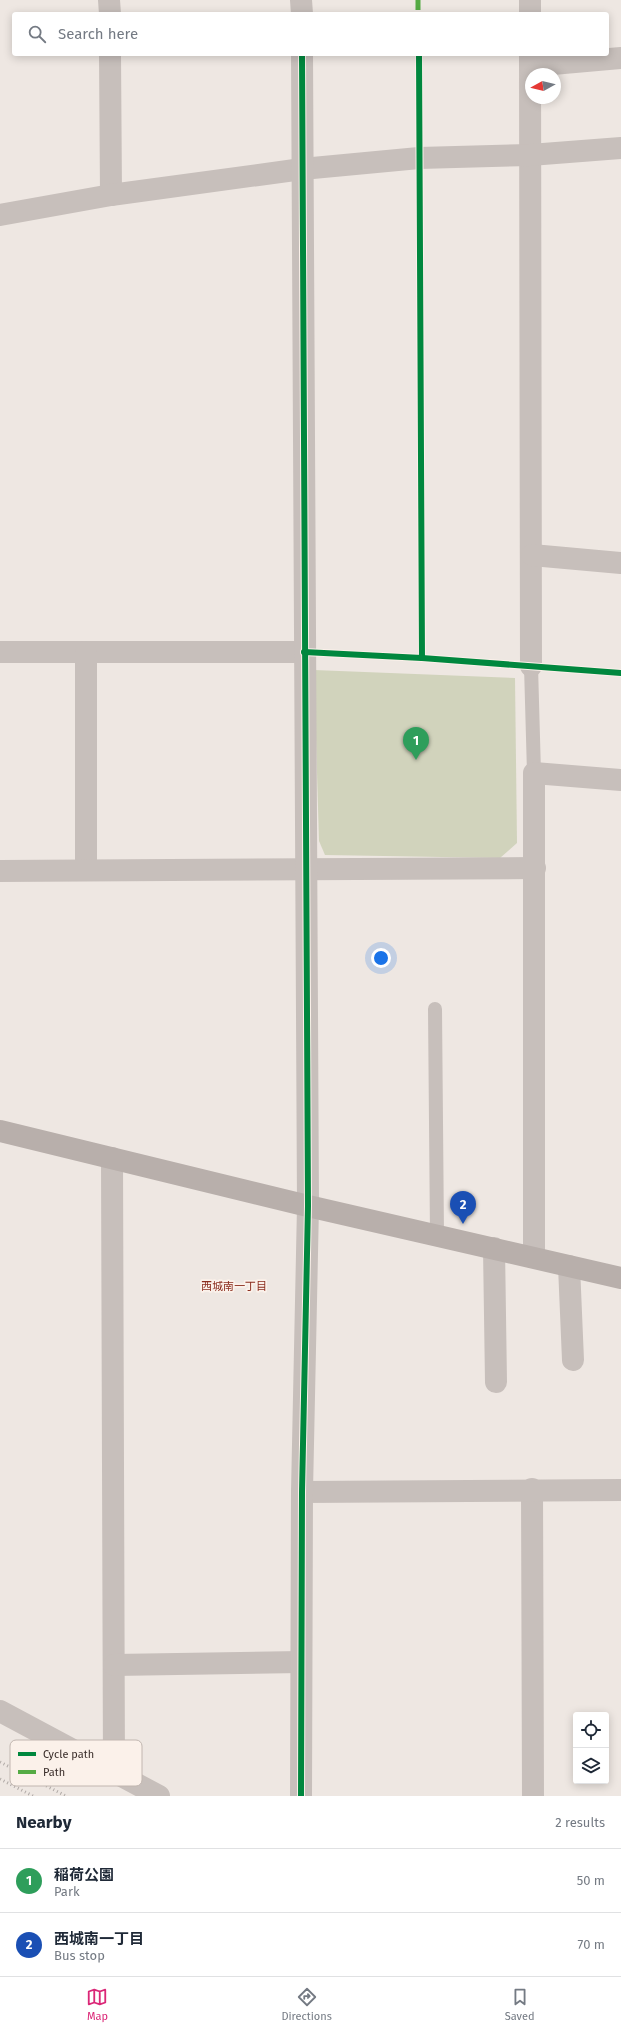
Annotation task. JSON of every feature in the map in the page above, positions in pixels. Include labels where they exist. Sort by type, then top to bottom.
[{"type":"street","points":[[109,0],[110,12]]},
{"type":"street","points":[[302,0],[302,12]]},
{"type":"street","points":[[530,0],[530,12]]},
{"type":"street","points":[[110,56],[111,195]]},
{"type":"street","points":[[301,1796],[302,1492],[308,1206],[302,56]]},
{"type":"street","points":[[531,666],[530,60],[621,58]]},
{"type":"street","points":[[0,215],[111,195],[302,170],[419,158],[530,155],[621,148]]},
{"type":"street","points":[[532,555],[621,563]]},
{"type":"street","points":[[0,652],[304,652]]},
{"type":"street","points":[[86,652],[86,870]]},
{"type":"street","points":[[534,1257],[536,868],[534,773],[621,780]]},
{"type":"street","points":[[0,871],[536,868]]},
{"type":"street","points":[[0,1131],[308,1206],[621,1278]]},
{"type":"street","points":[[112,1158],[114,1740]]},
{"type":"street","points":[[494,1248],[496,1382]]},
{"type":"street","points":[[569,1266],[573,1360]]},
{"type":"street","points":[[302,1492],[532,1489],[621,1490]]},
{"type":"street","points":[[532,1489],[533,1796]]},
{"type":"street","points":[[114,1665],[301,1662]]},
{"type":"street","points":[[0,1711],[53,1740]]},
{"type":"street","points":[[139,1786],[159,1796]]},
{"type":"lane","points":[[531,666],[534,773]]},
{"type":"lane","points":[[435,1009],[437,1235]]},
{"type":"green space","points":[[314,670],[515,678],[517,843],[500,858],[325,855],[319,841]]},
{"type":"railway","points":[[0,1762],[10,1767]]},
{"type":"railway","points":[[0,1779],[10,1784]]},
{"type":"railway","points":[[14,1786],[33,1796]]},
{"type":"railway","points":[[47,1786],[66,1796]]},
{"type":"marked path","points":[[418,0],[418,12]]},
{"type":"cycle path","points":[[301,1796],[302,1492],[308,1206],[302,56]]},
{"type":"cycle path","points":[[419,56],[422,658]]},
{"type":"cycle path","points":[[304,652],[422,658],[621,673]]},
{"type":"place","name":"稲荷公園","points":[[416,760]]},
{"type":"place","name":"西城南一丁目","points":[[463,1224]]},
{"type":"district","name":"西城南一丁目","points":[[234,1286]]}]
